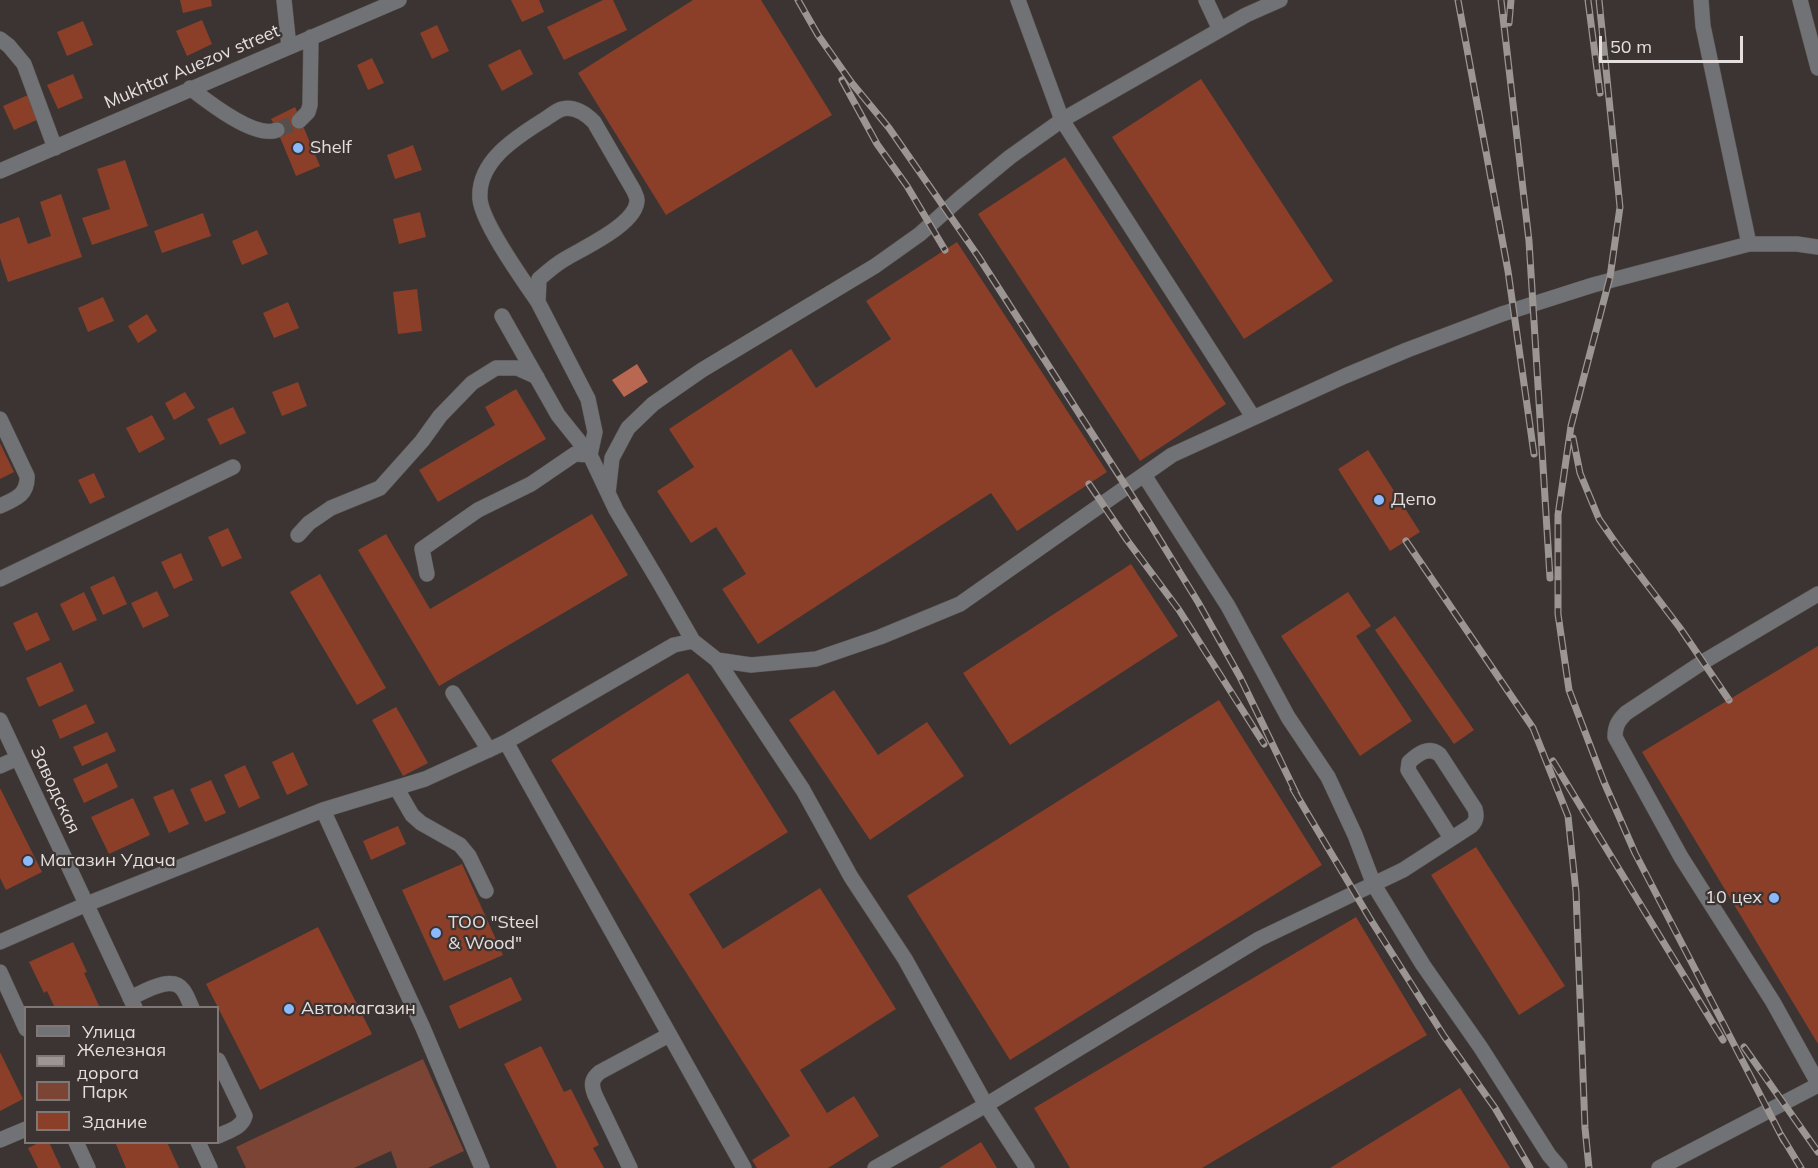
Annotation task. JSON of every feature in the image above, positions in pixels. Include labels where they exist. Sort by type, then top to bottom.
[{"type":"street","points":[[284,0],[289,47]]},
{"type":"street","name":"Mukhtar Auezov street","points":[[0,171],[399,0]]},
{"type":"street","points":[[1018,0],[1062,120],[1253,417]]},
{"type":"street","points":[[1206,0],[1220,30]]},
{"type":"street","points":[[608,494],[612,458],[628,428],[653,404],[702,370],[875,266],[920,234],[1002,164],[1062,120],[1246,15],[1280,0]]},
{"type":"street","points":[[1701,0],[1703,26],[1749,244]]},
{"type":"street","points":[[1800,0],[1818,68]]},
{"type":"street","points":[[299,121],[308,112],[310,105],[311,37]]},
{"type":"street","points":[[0,39],[24,64],[55,148]]},
{"type":"street","points":[[190,88],[238,121],[266,132],[277,130]]},
{"type":"street","points":[[538,302],[539,279],[564,259],[598,242],[624,222],[635,208],[637,200],[594,122],[585,114],[573,109],[562,109],[509,144],[491,161],[485,171],[480,198],[483,212],[514,267],[538,302],[588,399],[595,432],[590,455]]},
{"type":"street","points":[[717,660],[751,665],[816,659],[880,637],[960,604],[1172,455],[1407,350],[1502,314],[1593,285],[1749,244],[1797,244],[1818,247]]},
{"type":"street","points":[[502,316],[558,415],[590,455],[616,510],[693,640],[717,660],[802,790],[851,877],[904,959],[986,1105],[1027,1168]]},
{"type":"street","points":[[298,535],[309,523],[331,508],[380,488],[422,441],[440,416],[472,383],[496,368],[517,368],[537,377]]},
{"type":"street","points":[[0,419],[27,476],[27,483],[22,494],[0,506]]},
{"type":"street","points":[[427,574],[422,549],[439,536],[478,510],[531,484],[575,454],[590,455]]},
{"type":"street","points":[[0,579],[233,466]]},
{"type":"street","points":[[1144,475],[1228,606],[1288,717],[1328,777],[1355,835],[1374,885],[1423,964],[1481,1048],[1549,1155],[1560,1168]]},
{"type":"street","points":[[1659,1168],[1818,1084],[1773,1002],[1681,856],[1615,737],[1615,728],[1619,719],[1626,713],[1703,662],[1818,594]]},
{"type":"street","points":[[0,942],[87,904],[323,810],[425,779],[506,742],[674,645],[693,640]]},
{"type":"street","points":[[453,693],[489,750]]},
{"type":"street","name":"Заводская","points":[[0,720],[133,1003]]},
{"type":"street","points":[[506,742],[744,1168]]},
{"type":"street","points":[[875,1168],[986,1105],[1259,939],[1403,870],[1475,823],[1475,809],[1440,754],[1437,751],[1427,750],[1409,762],[1408,770],[1451,838]]},
{"type":"street","points":[[0,766],[18,758]]},
{"type":"street","points":[[397,789],[412,815],[421,823],[460,845],[469,856],[486,891]]},
{"type":"street","points":[[323,810],[423,1028],[482,1168]]},
{"type":"street","points":[[0,972],[24,1025]]},
{"type":"street","points":[[133,1003],[168,983],[176,983],[183,989],[191,1006]]},
{"type":"street","points":[[630,1168],[595,1095],[592,1083],[595,1076],[619,1060],[669,1035]]},
{"type":"street","points":[[219,1062],[245,1116],[244,1122],[219,1136]]},
{"type":"street","points":[[0,1140],[24,1130]]},
{"type":"street","points":[[76,1144],[88,1168]]},
{"type":"street","points":[[200,1144],[210,1168]]},
{"type":"green space","points":[[423,1059],[464,1151],[428,1168],[397,1168],[391,1151],[354,1168],[246,1168],[236,1147]]},
{"type":"shaded area","points":[[637,364],[648,382],[624,397],[612,380]]},
{"type":"building","points":[[180,0],[211,0],[212,6],[183,13]]},
{"type":"building","points":[[511,0],[539,0],[544,12],[522,22]]},
{"type":"building","points":[[603,0],[613,0],[627,30],[564,60],[547,27]]},
{"type":"building","points":[[693,0],[761,0],[832,115],[666,215],[578,73]]},
{"type":"building","points":[[202,20],[212,44],[187,56],[176,31]]},
{"type":"building","points":[[83,21],[93,45],[67,56],[57,32]]},
{"type":"building","points":[[437,25],[449,51],[432,59],[420,33]]},
{"type":"building","points":[[520,49],[533,74],[502,91],[488,65]]},
{"type":"building","points":[[372,58],[384,83],[368,90],[357,65]]},
{"type":"building","points":[[73,74],[83,98],[58,109],[47,85]]},
{"type":"building","points":[[1201,79],[1333,281],[1244,339],[1112,137]]},
{"type":"building","points":[[28,95],[39,119],[14,130],[3,106]]},
{"type":"building","name":"Shelf","points":[[295,107],[320,166],[296,176],[271,119]]},
{"type":"building","points":[[413,145],[422,170],[395,179],[387,155]]},
{"type":"building","points":[[1065,157],[1226,404],[1140,461],[978,214]]},
{"type":"building","points":[[125,160],[148,226],[92,245],[82,218],[110,209],[97,169]]},
{"type":"building","points":[[61,194],[82,257],[8,282],[0,258],[0,224],[19,217],[28,244],[51,236],[40,202]]},
{"type":"building","points":[[420,212],[426,237],[399,244],[393,219]]},
{"type":"building","points":[[203,213],[211,236],[162,253],[154,231]]},
{"type":"building","points":[[257,230],[268,254],[242,265],[232,241]]},
{"type":"building","points":[[957,242],[1107,472],[1017,531],[991,493],[758,644],[722,589],[746,574],[716,527],[691,543],[657,491],[694,467],[669,429],[791,349],[816,388],[891,339],[866,301]]},
{"type":"building","points":[[417,289],[422,331],[398,334],[393,292]]},
{"type":"building","points":[[103,297],[114,321],[88,332],[78,308]]},
{"type":"building","points":[[288,302],[299,328],[274,338],[263,313]]},
{"type":"building","points":[[147,314],[157,331],[138,343],[128,326]]},
{"type":"building","points":[[298,382],[307,406],[282,416],[272,392]]},
{"type":"building","points":[[516,389],[546,439],[438,502],[419,470],[495,425],[485,407]]},
{"type":"building","points":[[185,392],[195,408],[174,420],[165,403]]},
{"type":"building","points":[[233,407],[246,433],[220,445],[207,419]]},
{"type":"building","points":[[152,415],[165,439],[139,453],[126,428]]},
{"type":"building","points":[[0,443],[14,472],[0,479]]},
{"type":"building","name":"Депо","points":[[1368,450],[1420,532],[1390,551],[1338,469]]},
{"type":"building","points":[[94,473],[105,497],[90,504],[78,480]]},
{"type":"building","points":[[592,514],[628,575],[439,686],[358,550],[386,534],[430,609]]},
{"type":"building","points":[[228,528],[242,558],[222,567],[208,537]]},
{"type":"building","points":[[181,553],[193,580],[174,589],[161,562]]},
{"type":"building","points":[[1131,564],[1178,636],[1010,745],[963,673]]},
{"type":"building","points":[[320,574],[386,688],[357,705],[290,592]]},
{"type":"building","points":[[114,576],[127,604],[103,615],[90,587]]},
{"type":"building","points":[[157,591],[169,616],[143,628],[131,603]]},
{"type":"building","points":[[84,592],[97,620],[73,631],[60,604]]},
{"type":"building","points":[[1348,592],[1371,626],[1356,636],[1412,721],[1360,756],[1281,636]]},
{"type":"building","points":[[37,612],[50,640],[26,651],[13,623]]},
{"type":"building","points":[[1395,616],[1474,730],[1454,744],[1375,630]]},
{"type":"building","name":"10 цех","points":[[1818,646],[1818,1044],[1642,752]]},
{"type":"building","points":[[61,662],[74,691],[39,707],[26,678]]},
{"type":"building","points":[[688,673],[788,832],[689,894],[723,949],[820,888],[896,1009],[800,1070],[827,1113],[854,1096],[879,1136],[828,1168],[757,1168],[752,1160],[790,1136],[551,760]]},
{"type":"building","points":[[834,690],[878,755],[927,722],[964,776],[870,840],[789,720]]},
{"type":"building","points":[[1219,700],[1322,865],[1010,1060],[907,896]]},
{"type":"building","points":[[86,704],[95,723],[60,739],[52,720]]},
{"type":"building","points":[[396,707],[428,763],[403,776],[372,720]]},
{"type":"building","points":[[107,732],[116,751],[82,766],[73,747]]},
{"type":"building","points":[[293,752],[308,785],[287,795],[272,762]]},
{"type":"building","points":[[107,763],[118,787],[84,803],[73,779]]},
{"type":"building","points":[[245,765],[260,798],[239,808],[224,775]]},
{"type":"building","points":[[211,780],[226,813],[205,822],[190,789]]},
{"type":"building","points":[[0,788],[42,872],[6,890],[0,878]]},
{"type":"building","points":[[173,789],[189,824],[169,833],[153,797]]},
{"type":"building","points":[[133,798],[150,835],[109,854],[91,817]]},
{"type":"building","points":[[398,826],[406,844],[371,860],[363,841]]},
{"type":"building","points":[[1476,847],[1565,986],[1519,1015],[1431,875]]},
{"type":"building","points":[[462,864],[503,955],[444,981],[402,890]]},
{"type":"building","points":[[1356,917],[1427,1035],[1202,1168],[1070,1168],[1034,1108]]},
{"type":"building","name":"Автомагазин","points":[[318,927],[372,1034],[260,1090],[206,984]]},
{"type":"building","points":[[73,942],[99,1006],[54,1006],[47,991],[44,993],[29,962]]},
{"type":"building","points":[[511,977],[522,1000],[459,1029],[449,1006]]},
{"type":"building","points":[[541,1046],[564,1092],[571,1089],[599,1145],[593,1148],[604,1168],[557,1168],[504,1064]]},
{"type":"building","points":[[0,1052],[23,1099],[0,1111]]},
{"type":"building","points":[[1460,1088],[1510,1168],[1330,1168]]},
{"type":"building","points":[[981,1142],[997,1168],[939,1168]]},
{"type":"building","points":[[36,1144],[50,1144],[61,1168],[38,1168],[28,1148]]},
{"type":"building","points":[[116,1144],[168,1144],[179,1168],[126,1168]]},
{"type":"tunnel","points":[[277,130],[299,121]]},
{"type":"railway","points":[[798,0],[818,35],[851,82],[889,128],[978,256],[1152,527],[1240,677],[1297,795]]},
{"type":"railway","points":[[1458,0],[1508,271],[1534,454]]},
{"type":"railway","points":[[1501,0],[1529,241],[1550,578]]},
{"type":"railway","points":[[1509,23],[1511,0]]},
{"type":"railway","points":[[1588,0],[1600,93]]},
{"type":"railway","points":[[1599,0],[1620,207],[1610,277],[1571,426],[1558,515],[1558,614],[1569,690],[1604,782],[1635,853],[1784,1141]]},
{"type":"railway","points":[[842,80],[877,144],[907,186],[945,250]]},
{"type":"railway","points":[[1573,438],[1580,473],[1599,519],[1680,628],[1729,700]]},
{"type":"railway","points":[[1089,484],[1179,610],[1264,744]]},
{"type":"railway","points":[[1406,541],[1533,728],[1568,816],[1576,892],[1585,1128],[1589,1168]]},
{"type":"railway","points":[[1553,761],[1723,1040]]},
{"type":"railway","points":[[1293,789],[1369,917],[1444,1036],[1495,1108],[1530,1168]]},
{"type":"railway","points":[[1744,1047],[1818,1152]]},
{"type":"railway","points":[[1781,1135],[1801,1168]]},
{"type":"place","name":"Shelf","points":[[298,148]]},
{"type":"place","name":"Депо","points":[[1379,500]]},
{"type":"place","name":"Магазин Удача","points":[[28,861]]},
{"type":"place","name":"10 цех","points":[[1774,898]]},
{"type":"place","name":"TOO \"Steel & Wood\"","points":[[436,933]]},
{"type":"place","name":"Автомагазин","points":[[289,1009]]}]
